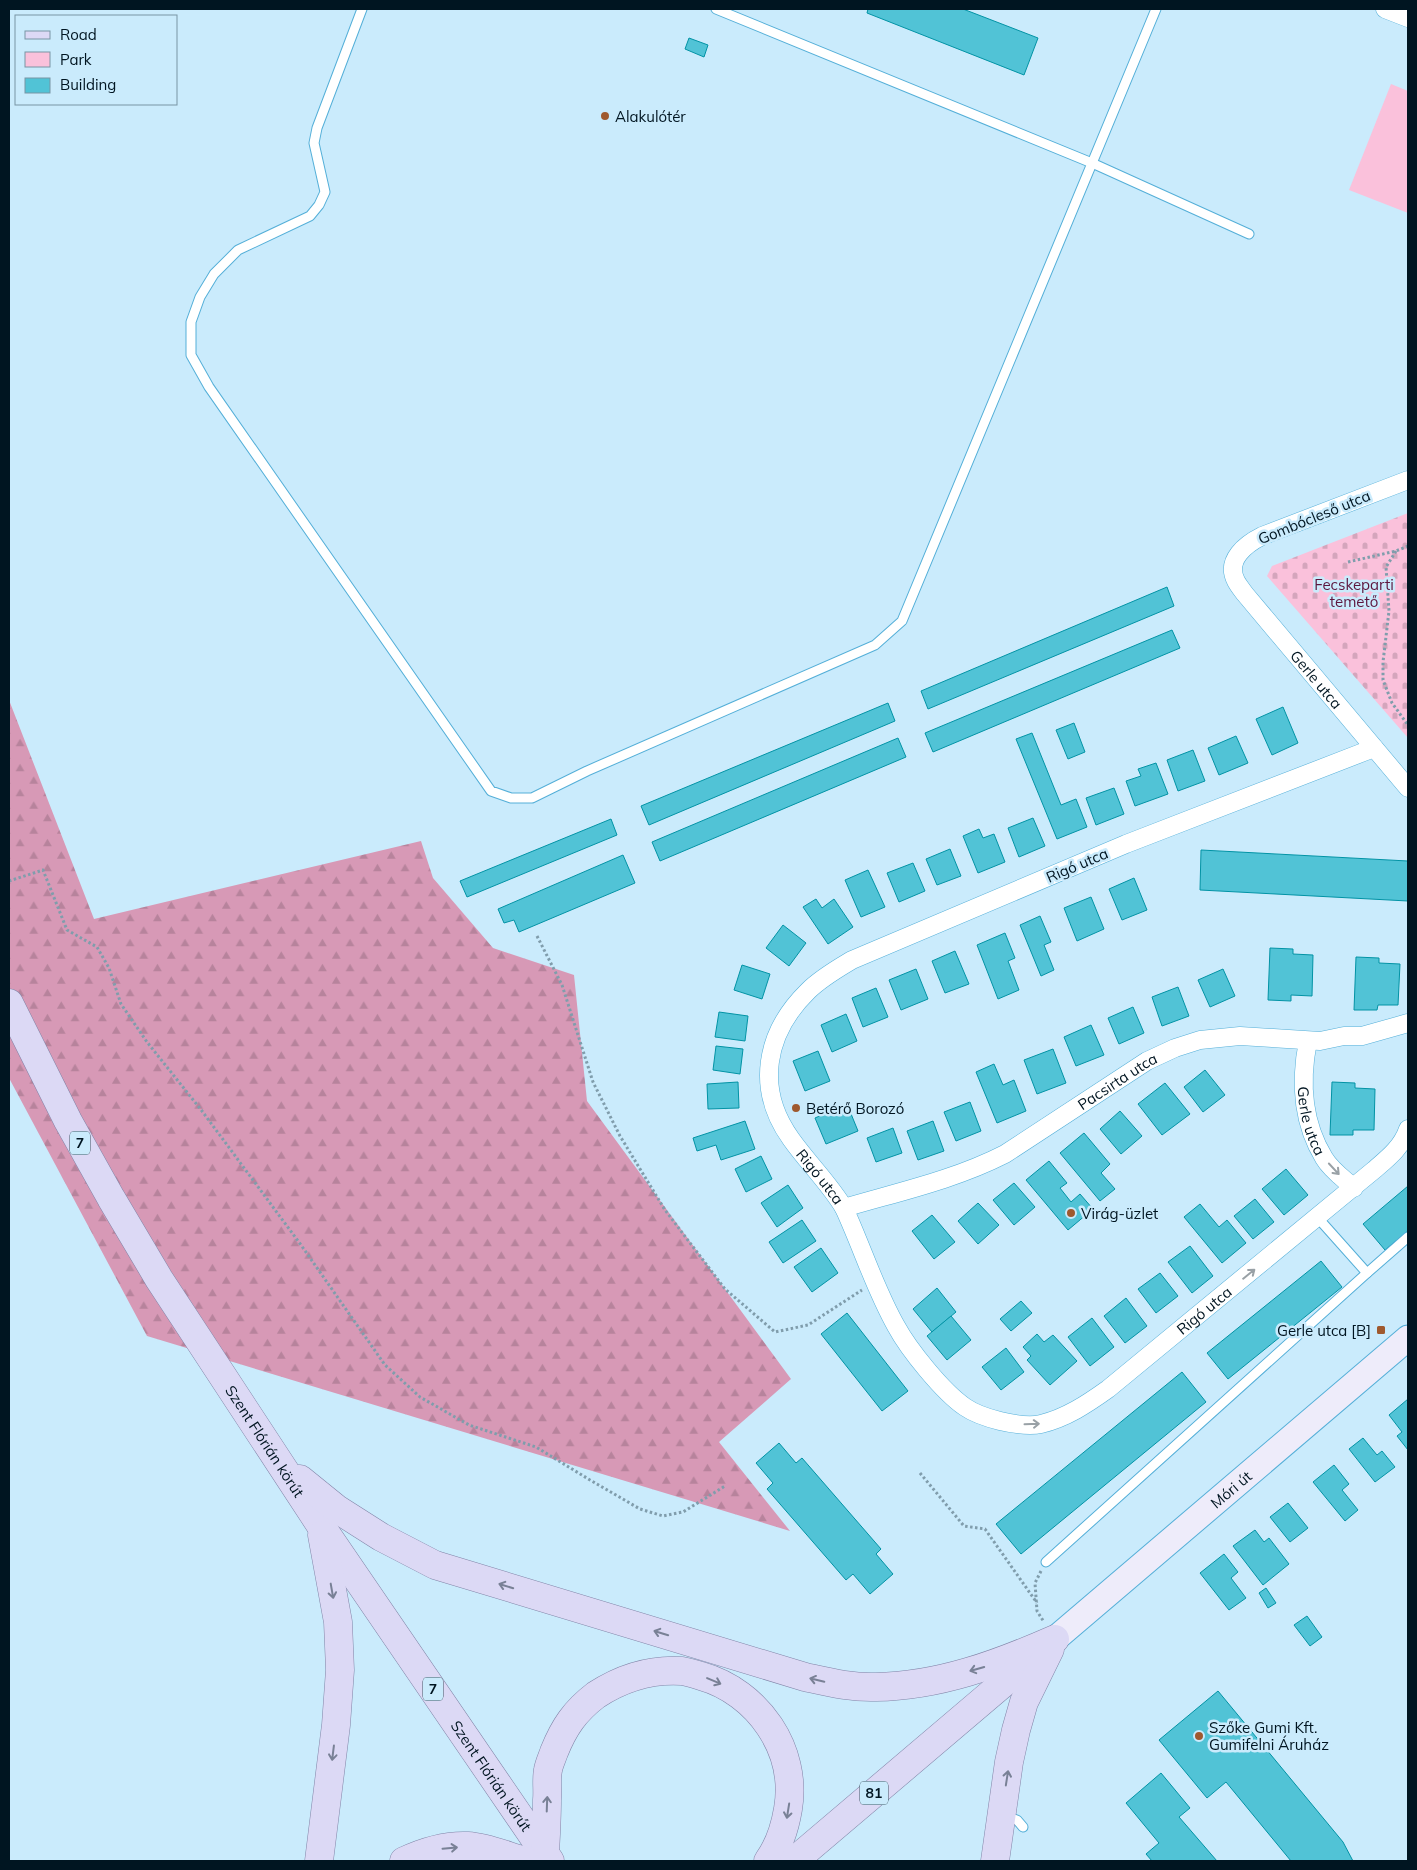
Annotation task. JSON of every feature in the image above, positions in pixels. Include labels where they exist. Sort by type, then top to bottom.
[{"type":"main road","name":"Szent Flórián körút","points":[[9,1004],[68,1121],[159,1279],[540,1859]]},
{"type":"main road","name":"Móri út","points":[[1055,1639],[1408,1338]]},
{"type":"main road","points":[[280,1463],[337,1509],[380,1537],[435,1565],[805,1677],[836,1684],[875,1688],[922,1684],[1000,1663],[1055,1639]]},
{"type":"main road","points":[[319,1861],[336,1725],[340,1670],[338,1622],[321,1526]]},
{"type":"main road","points":[[995,1861],[1012,1821],[1009,1762],[1024,1702],[1055,1639]]},
{"type":"main road","name":"81","points":[[794,1861],[1055,1639]]},
{"type":"main road","points":[[404,1861],[442,1848],[469,1846],[540,1859],[548,1770],[569,1720],[587,1702],[610,1686],[634,1676],[659,1672],[684,1672],[710,1678],[733,1689],[755,1707],[770,1726],[781,1746],[788,1770],[790,1796],[786,1826],[768,1861]]},
{"type":"street","points":[[1385,9],[1408,18]]},
{"type":"street","name":"Gombócleső utca","points":[[1232,568],[1237,555],[1246,544],[1262,536],[1408,480]]},
{"type":"street","name":"Gerle utca","points":[[1232,568],[1235,580],[1245,594],[1408,788]]},
{"type":"street","name":"Rigó utca","points":[[1374,748],[1126,844],[852,960],[826,976],[808,991],[792,1009],[781,1028],[772,1050],[768,1074],[770,1095],[777,1116],[790,1138],[834,1191],[844,1208],[896,1327],[936,1380],[965,1407],[984,1417],[1013,1424],[1039,1425],[1061,1418],[1108,1389],[1354,1188],[1395,1151],[1405,1139],[1408,1129]]},
{"type":"street","name":"Pacsirta utca","points":[[844,1208],[962,1174],[1005,1154],[1147,1061],[1175,1048],[1200,1040],[1240,1036],[1320,1041],[1344,1036],[1362,1036],[1408,1023]]},
{"type":"street","name":"Gerle utca","points":[[1308,1041],[1304,1062],[1303,1090],[1306,1112],[1314,1138],[1324,1159],[1354,1188]]},
{"type":"lane","points":[[362,9],[317,128],[314,143],[325,192],[319,205],[310,216],[238,250],[214,274],[200,297],[191,322],[191,355],[209,387],[491,791],[511,798],[532,798],[587,771],[875,645],[902,622],[1156,9]]},
{"type":"lane","points":[[716,9],[1092,163],[1249,234]]},
{"type":"lane","points":[[1318,1218],[1367,1273]]},
{"type":"lane","points":[[1046,1562],[1408,1237]]},
{"type":"path","points":[[1348,562],[1396,551],[1408,546]]},
{"type":"path","points":[[1396,551],[1386,567],[1389,611],[1383,662],[1383,680],[1392,703],[1408,725]]},
{"type":"path","points":[[9,881],[43,870],[67,930],[97,947],[109,968],[121,1004],[147,1042],[226,1142],[385,1365],[420,1397],[469,1425],[536,1447],[640,1509],[663,1516],[683,1512],[725,1486]]},
{"type":"path","points":[[537,936],[562,985],[593,1082],[620,1136],[665,1210],[725,1289],[774,1332],[808,1325],[875,1282]]},
{"type":"path","points":[[920,1473],[964,1526],[985,1529],[1036,1603]]},
{"type":"path","points":[[1046,1562],[1035,1583],[1036,1603],[1037,1611],[1055,1639]]},
{"type":"green space","points":[[1391,84],[1408,91],[1408,213],[1349,190]]},
{"type":"green space","name":"Fecskeparti temető","points":[[1408,513],[1408,738],[1267,576],[1272,566]]},
{"type":"green space","points":[[9,700],[94,919],[421,841],[433,878],[493,948],[574,975],[587,1101],[791,1379],[719,1442],[790,1531],[147,1336],[9,1078]]},
{"type":"building","points":[[868,9],[963,9],[1038,38],[1024,75],[867,13]]},
{"type":"building","points":[[689,38],[708,45],[704,57],[685,49]]},
{"type":"building","points":[[1167,587],[1174,606],[928,709],[921,691]]},
{"type":"building","points":[[1172,630],[1180,648],[933,752],[925,733]]},
{"type":"building","points":[[888,703],[895,721],[649,825],[641,806]]},
{"type":"building","points":[[1283,707],[1298,743],[1272,755],[1256,719]]},
{"type":"building","points":[[1074,723],[1085,752],[1068,759],[1056,730]]},
{"type":"building","points":[[1032,733],[1061,805],[1076,799],[1087,827],[1057,839],[1016,739]]},
{"type":"building","points":[[1236,736],[1248,763],[1219,775],[1208,748]]},
{"type":"building","points":[[898,738],[906,757],[660,861],[652,842]]},
{"type":"building","points":[[1193,750],[1205,781],[1178,791],[1167,760]]},
{"type":"building","points":[[1156,763],[1168,794],[1135,806],[1126,781],[1141,776],[1138,769]]},
{"type":"building","points":[[1114,788],[1124,814],[1096,825],[1086,798]]},
{"type":"building","points":[[1033,818],[1045,846],[1019,857],[1008,828]]},
{"type":"building","points":[[611,819],[617,835],[467,897],[460,881]]},
{"type":"building","points":[[979,829],[983,838],[994,834],[1005,862],[978,873],[963,836]]},
{"type":"building","points":[[950,849],[961,876],[937,885],[926,859]]},
{"type":"building","points":[[1201,850],[1408,861],[1408,901],[1200,890]]},
{"type":"building","points":[[623,855],[635,883],[519,932],[514,920],[504,923],[498,909]]},
{"type":"building","points":[[913,863],[925,891],[899,902],[887,873]]},
{"type":"building","points":[[868,870],[885,907],[861,917],[845,880]]},
{"type":"building","points":[[1134,878],[1147,910],[1122,920],[1109,889]]},
{"type":"building","points":[[1091,897],[1104,929],[1077,941],[1064,908]]},
{"type":"building","points":[[816,899],[822,908],[834,899],[853,927],[828,944],[803,907]]},
{"type":"building","points":[[1040,916],[1051,942],[1044,945],[1054,970],[1041,976],[1020,925]]},
{"type":"building","points":[[783,925],[806,943],[789,966],[766,948]]},
{"type":"building","points":[[1005,933],[1015,958],[1008,961],[1019,990],[998,999],[977,945]]},
{"type":"building","points":[[1270,948],[1293,949],[1293,954],[1313,955],[1312,996],[1291,995],[1291,1001],[1268,1000]]},
{"type":"building","points":[[955,951],[969,984],[945,993],[932,961]]},
{"type":"building","points":[[1356,957],[1379,958],[1379,963],[1400,964],[1398,1005],[1378,1005],[1377,1010],[1354,1010]]},
{"type":"building","points":[[742,965],[770,974],[762,999],[734,990]]},
{"type":"building","points":[[916,969],[928,999],[901,1010],[889,980]]},
{"type":"building","points":[[1223,969],[1235,996],[1210,1007],[1198,980]]},
{"type":"building","points":[[1178,987],[1189,1016],[1162,1026],[1152,997]]},
{"type":"building","points":[[876,988],[888,1017],[863,1027],[852,998]]},
{"type":"building","points":[[1133,1007],[1144,1033],[1119,1044],[1108,1018]]},
{"type":"building","points":[[719,1012],[748,1016],[745,1041],[715,1037]]},
{"type":"building","points":[[846,1014],[857,1041],[832,1052],[821,1025]]},
{"type":"building","points":[[1091,1025],[1104,1055],[1076,1066],[1064,1037]]},
{"type":"building","points":[[716,1046],[743,1049],[740,1074],[713,1070]]},
{"type":"building","points":[[1053,1049],[1066,1083],[1037,1094],[1024,1060]]},
{"type":"building","points":[[818,1051],[830,1081],[805,1091],[793,1061]]},
{"type":"building","points":[[994,1064],[1003,1085],[1014,1080],[1026,1111],[997,1123],[976,1072]]},
{"type":"building","points":[[1205,1070],[1225,1095],[1203,1112],[1184,1087]]},
{"type":"building","points":[[738,1082],[739,1108],[708,1109],[707,1084]]},
{"type":"building","points":[[1332,1082],[1355,1083],[1355,1088],[1375,1089],[1374,1130],[1353,1130],[1353,1135],[1330,1135]]},
{"type":"building","points":[[1165,1083],[1190,1114],[1162,1135],[1138,1104]]},
{"type":"building","points":[[970,1102],[981,1131],[956,1141],[944,1112]]},
{"type":"building","points":[[847,1104],[858,1131],[826,1144],[815,1118]]},
{"type":"building","points":[[1120,1111],[1142,1136],[1121,1154],[1100,1129]]},
{"type":"building","points":[[745,1121],[755,1149],[721,1160],[716,1145],[697,1151],[693,1138]]},
{"type":"building","points":[[933,1121],[944,1151],[918,1160],[907,1131]]},
{"type":"building","points":[[893,1128],[902,1153],[876,1162],[867,1138]]},
{"type":"building","points":[[1084,1133],[1110,1164],[1101,1173],[1115,1189],[1100,1201],[1060,1153]]},
{"type":"building","points":[[761,1156],[772,1179],[746,1192],[735,1169]]},
{"type":"building","points":[[1049,1161],[1067,1183],[1060,1188],[1071,1202],[1080,1194],[1093,1209],[1068,1230],[1026,1180]]},
{"type":"building","points":[[1286,1169],[1308,1195],[1284,1215],[1262,1189]]},
{"type":"building","points":[[1014,1183],[1035,1207],[1014,1225],[993,1200]]},
{"type":"building","points":[[788,1185],[803,1208],[777,1227],[761,1203]]},
{"type":"building","points":[[1408,1186],[1408,1231],[1385,1250],[1363,1224]]},
{"type":"building","points":[[1255,1199],[1274,1222],[1253,1239],[1234,1216]]},
{"type":"building","points":[[978,1203],[999,1225],[978,1244],[958,1221]]},
{"type":"building","points":[[1200,1204],[1219,1227],[1227,1220],[1246,1243],[1222,1263],[1184,1217]]},
{"type":"building","points":[[932,1215],[955,1242],[934,1259],[912,1231]]},
{"type":"building","points":[[802,1220],[816,1241],[783,1263],[769,1242]]},
{"type":"building","points":[[1190,1246],[1213,1276],[1192,1293],[1168,1262]]},
{"type":"building","points":[[821,1248],[838,1273],[812,1292],[794,1267]]},
{"type":"building","points":[[1321,1261],[1342,1287],[1228,1379],[1207,1353]]},
{"type":"building","points":[[1160,1273],[1178,1296],[1156,1313],[1138,1289]]},
{"type":"building","points":[[937,1288],[956,1312],[932,1332],[913,1309]]},
{"type":"building","points":[[1126,1298],[1147,1326],[1125,1343],[1104,1316]]},
{"type":"building","points":[[1021,1301],[1032,1313],[1011,1331],[1000,1319]]},
{"type":"building","points":[[847,1313],[908,1391],[882,1411],[821,1334]]},
{"type":"building","points":[[951,1316],[971,1340],[947,1360],[927,1336]]},
{"type":"building","points":[[1092,1318],[1114,1347],[1090,1366],[1068,1337]]},
{"type":"building","points":[[1037,1334],[1044,1342],[1053,1335],[1077,1361],[1050,1385],[1027,1360],[1031,1356],[1023,1347]]},
{"type":"building","points":[[1006,1348],[1024,1372],[1001,1390],[982,1367]]},
{"type":"building","points":[[1182,1372],[1206,1402],[1021,1554],[996,1524]]},
{"type":"building","points":[[1408,1399],[1408,1450],[1397,1436],[1402,1432],[1389,1415]]},
{"type":"building","points":[[1363,1438],[1377,1455],[1382,1451],[1395,1467],[1375,1482],[1349,1449]]},
{"type":"building","points":[[779,1443],[796,1463],[802,1458],[881,1549],[876,1554],[893,1574],[870,1594],[853,1574],[846,1580],[767,1489],[773,1483],[756,1463]]},
{"type":"building","points":[[1334,1465],[1349,1484],[1342,1490],[1358,1510],[1345,1521],[1313,1482]]},
{"type":"building","points":[[1288,1503],[1308,1528],[1290,1542],[1270,1517]]},
{"type":"building","points":[[1255,1530],[1264,1542],[1269,1538],[1289,1564],[1263,1585],[1233,1546]]},
{"type":"building","points":[[1224,1554],[1238,1572],[1231,1578],[1246,1598],[1229,1610],[1200,1573]]},
{"type":"building","points":[[1266,1588],[1276,1603],[1268,1608],[1259,1593]]},
{"type":"building","points":[[1307,1616],[1322,1637],[1310,1646],[1294,1625]]},
{"type":"building","points":[[1218,1691],[1343,1842],[1353,1861],[1291,1861],[1226,1782],[1207,1798],[1159,1740]]},
{"type":"building","points":[[1161,1773],[1190,1808],[1179,1817],[1217,1861],[1152,1861],[1146,1854],[1159,1843],[1126,1803]]},
{"type":"place","name":"Alakulótér","points":[[605,116]]},
{"type":"place","name":"Betérő Borozó","points":[[796,1108]]},
{"type":"place","name":"Virág-üzlet","points":[[1071,1213]]},
{"type":"place","name":"Gerle utca [B]","points":[[1381,1330]]},
{"type":"place","name":"Szőke Gumi Kft. Gumifelni Áruház","points":[[1199,1736]]}]
